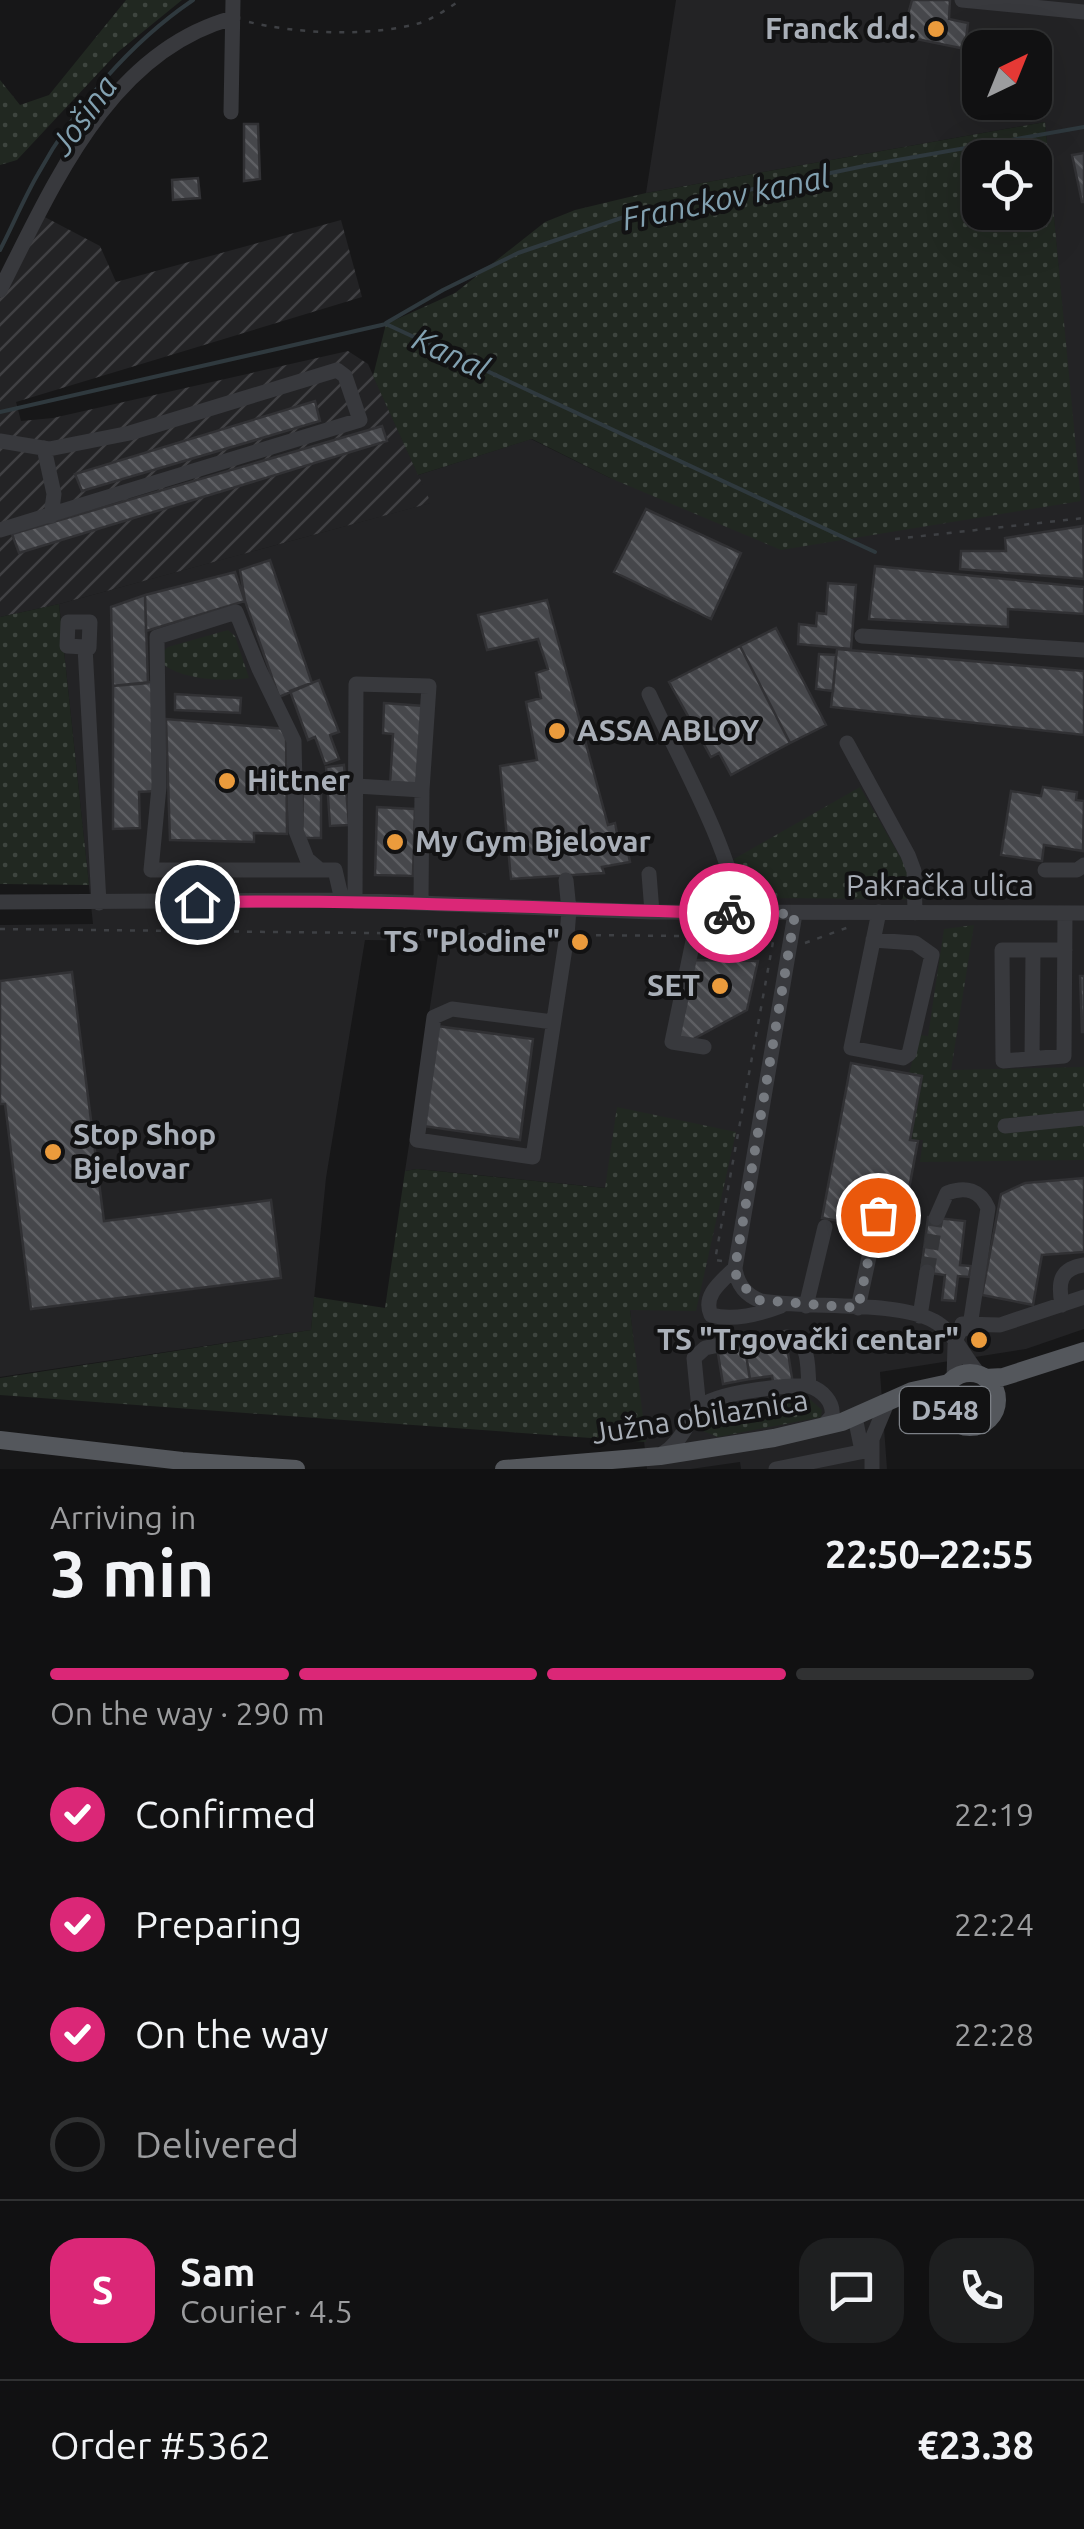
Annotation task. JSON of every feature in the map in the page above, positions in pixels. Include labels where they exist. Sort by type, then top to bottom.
[{"type":"main road","name":"D548","points":[[946,1411],[944,1396],[952,1381],[971,1373],[1003,1377],[1084,1351]]},
{"type":"main road","name":"D548","points":[[887,1403],[929,1399],[957,1424],[973,1427],[988,1420],[1007,1388],[1032,1368]]},
{"type":"main road","name":"D548","points":[[983,1377],[995,1390],[997,1405]]},
{"type":"main road","name":"Južna obilaznica","points":[[504,1469],[716,1448],[855,1417],[912,1391],[952,1381]]},
{"type":"main road","points":[[0,1440],[182,1461],[296,1469]]},
{"type":"street","points":[[232,112],[233,0]]},
{"type":"street","points":[[962,0],[1084,12]]},
{"type":"street","points":[[0,290],[60,171],[119,90],[167,48],[202,26],[232,18]]},
{"type":"street","points":[[0,441],[44,448],[130,433],[337,370],[345,376],[360,420],[0,530]]},
{"type":"street","points":[[44,448],[54,494],[51,516]]},
{"type":"street","points":[[320,870],[307,859],[296,832],[294,741],[236,612],[156,637],[159,787],[151,870],[320,870],[336,870],[349,900]]},
{"type":"street","points":[[862,636],[1084,650]]},
{"type":"street","points":[[85,647],[99,902]]},
{"type":"street","points":[[349,900],[356,786],[356,684],[429,686],[422,790],[422,902]]},
{"type":"street","points":[[649,694],[723,854],[734,883],[739,913]]},
{"type":"street","points":[[848,743],[908,855],[914,871],[916,913]]},
{"type":"street","points":[[356,786],[422,790]]},
{"type":"street","points":[[1045,870],[1077,870],[1084,865]]},
{"type":"street","points":[[160,870],[160,903]]},
{"type":"street","points":[[649,874],[652,912]]},
{"type":"street","points":[[553,1022],[452,1009],[434,1017],[417,1140],[534,1157],[569,910],[566,880]]},
{"type":"street","name":"Pakračka ulica","points":[[0,902],[349,900],[652,912],[1084,913]]},
{"type":"street","points":[[699,912],[672,1042],[704,1047]]},
{"type":"street","points":[[873,940],[915,943],[932,955],[909,1054],[902,1058],[851,1048],[873,940],[879,912]]},
{"type":"street","points":[[1066,913],[1065,954],[1064,1056],[1003,1061],[1002,950],[1033,950],[1065,954],[1084,958]]},
{"type":"street","points":[[784,1305],[745,1315],[712,1315],[708,1306],[710,1296],[732,1265],[795,914]]},
{"type":"street","points":[[1032,1058],[1033,950]]},
{"type":"street","points":[[1005,1126],[1084,1118]]},
{"type":"street","points":[[936,1218],[947,1193],[959,1188],[973,1190],[984,1198],[988,1208],[970,1326]]},
{"type":"street","points":[[858,1308],[878,1215]]},
{"type":"street","points":[[806,1306],[825,1227]]},
{"type":"street","points":[[1062,1305],[1058,1286],[1061,1276],[1066,1270],[1084,1264]]},
{"type":"street","points":[[732,1265],[737,1280],[758,1300],[858,1308],[970,1326],[1000,1324],[1084,1297]]},
{"type":"street","points":[[927,1272],[927,1318],[954,1341],[983,1377]]},
{"type":"street","points":[[952,1381],[957,1359],[954,1341],[960,1331],[970,1326]]},
{"type":"street","points":[[786,1337],[801,1340],[806,1347],[809,1386]]},
{"type":"street","points":[[744,1342],[766,1339]]},
{"type":"street","points":[[716,1448],[701,1435],[694,1358],[705,1348],[724,1344]]},
{"type":"street","points":[[660,1456],[681,1439],[698,1412],[720,1397],[809,1386],[849,1407],[887,1403],[866,1451]]},
{"type":"street","points":[[823,1426],[833,1410],[826,1398]]},
{"type":"street","points":[[855,1417],[872,1469]]},
{"type":"street","points":[[776,1469],[866,1451]]},
{"type":"path","points":[[232,18],[314,32],[397,28],[425,22],[461,0]]},
{"type":"path","points":[[895,539],[1084,518]]},
{"type":"path","points":[[0,929],[559,935]]},
{"type":"path","points":[[572,935],[694,936],[775,942],[715,1260],[732,1265]]},
{"type":"shaded area","points":[[126,0],[182,0],[118,52],[17,160],[0,165],[0,80],[20,105],[49,95]]},
{"type":"shaded area","points":[[676,0],[1084,0],[1084,1329],[1026,1349],[880,1372],[887,1469],[741,1469],[740,1462],[691,1469],[647,1469],[630,1310],[606,1188],[417,1169],[405,1171],[440,941],[365,940],[326,1178],[311,1330],[0,1377],[0,925],[93,924],[59,604],[430,503],[418,475],[531,439],[610,478],[1080,501],[1052,198],[1052,140],[1047,140],[1045,122],[646,193]]},
{"type":"shaded area","points":[[1045,122],[1047,140],[962,140],[962,230],[1052,230],[1052,196],[1081,501],[781,550],[610,478],[532,439],[418,475],[373,376],[386,324],[455,293],[545,222],[575,210],[646,193]]},
{"type":"shaded area","points":[[39,214],[100,246],[116,282],[341,220],[362,297],[16,402],[21,421],[53,418],[348,351],[368,364],[431,503],[0,617],[0,287]]},
{"type":"shaded area","points":[[59,604],[89,885],[0,884],[0,617]]},
{"type":"shaded area","points":[[228,630],[235,636],[249,678],[189,676],[160,661],[168,647]]},
{"type":"shaded area","points":[[860,787],[907,869],[907,899],[745,898],[734,859]]},
{"type":"shaded area","points":[[974,925],[951,1070],[1084,1067],[1084,1160],[920,1162],[923,1140],[910,1140],[922,1076],[909,1073],[920,1035],[928,1036],[944,929]]},
{"type":"shaded area","points":[[617,1107],[736,1132],[696,1311],[630,1310],[646,1442],[0,1395],[0,1378],[311,1330],[314,1297],[385,1308],[405,1171],[417,1169],[605,1188]]},
{"type":"shaded area","points":[[804,1394],[822,1410],[821,1417],[718,1437],[703,1431],[701,1415],[708,1407]]},
{"type":"building","name":"Franck d.d.","points":[[912,0],[950,0],[949,19],[968,23],[967,30],[962,30],[962,48],[902,36]]},
{"type":"building","points":[[244,124],[258,124],[260,179],[244,181]]},
{"type":"building","points":[[1084,153],[1084,202],[1082,202],[1072,155]]},
{"type":"building","points":[[198,178],[200,198],[173,200],[172,180]]},
{"type":"building","points":[[315,401],[320,421],[82,491],[75,474]]},
{"type":"building","points":[[382,426],[387,441],[19,553],[12,534]]},
{"type":"building","points":[[646,509],[741,553],[711,619],[614,572]]},
{"type":"building","points":[[1083,526],[1084,579],[960,569],[961,551],[1006,551],[1005,538]]},
{"type":"building","points":[[270,560],[312,683],[279,697],[245,601],[240,570]]},
{"type":"building","points":[[875,566],[1084,587],[1084,614],[1008,609],[1008,627],[869,619]]},
{"type":"building","points":[[235,572],[245,601],[146,631],[145,595]]},
{"type":"building","points":[[828,583],[856,585],[851,649],[798,644],[799,624],[816,626],[817,613],[826,614]]},
{"type":"building","points":[[145,595],[148,683],[113,686],[111,607]]},
{"type":"building","name":"ASSA ABLOY","points":[[547,600],[608,825],[615,823],[618,838],[625,837],[630,862],[602,867],[604,873],[511,879],[500,766],[537,760],[526,702],[541,698],[536,673],[548,669],[538,639],[487,650],[478,615]]},
{"type":"building","points":[[776,628],[826,725],[790,743],[740,646]]},
{"type":"building","points":[[740,646],[790,743],[731,775],[719,753],[711,757],[669,682]]},
{"type":"building","points":[[837,649],[1084,671],[1084,735],[831,707]]},
{"type":"building","points":[[819,654],[836,655],[833,691],[816,689]]},
{"type":"building","points":[[319,680],[339,732],[330,735],[339,759],[325,764],[315,737],[308,740],[290,691]]},
{"type":"building","points":[[152,682],[156,791],[139,792],[140,828],[113,829],[113,686]]},
{"type":"building","points":[[175,694],[241,698],[240,713],[175,710]]},
{"type":"building","points":[[384,703],[424,706],[419,787],[390,785],[393,734],[383,733]]},
{"type":"building","name":"Hittner","points":[[166,719],[286,729],[287,834],[254,833],[254,842],[170,840]]},
{"type":"building","points":[[344,765],[349,825],[330,826],[326,767]]},
{"type":"building","points":[[303,787],[321,788],[321,838],[302,838]]},
{"type":"building","points":[[1043,787],[1077,792],[1076,800],[1084,801],[1083,851],[1044,845],[1042,861],[1001,855],[1011,791],[1041,796]]},
{"type":"building","name":"My Gym Bjelovar","points":[[377,807],[415,809],[413,876],[375,875]]},
{"type":"building","name":"SET","points":[[695,960],[758,961],[747,1010],[688,1042],[675,1039]]},
{"type":"building","name":"Stop Shop Bjelovar","points":[[72,972],[104,1221],[271,1200],[281,1278],[31,1309],[5,1104],[0,1104],[0,981]]},
{"type":"building","points":[[1080,976],[1084,976],[1084,1032],[1082,1032]]},
{"type":"building","points":[[437,1026],[533,1039],[520,1140],[423,1126]]},
{"type":"building","points":[[851,1063],[922,1076],[910,1140],[918,1141],[905,1210],[886,1206],[885,1213],[870,1211],[868,1226],[822,1218]]},
{"type":"building","points":[[1084,1178],[1084,1252],[1042,1255],[1033,1305],[982,1295],[1001,1194],[1025,1183]]},
{"type":"building","points":[[928,1217],[965,1221],[960,1265],[971,1266],[969,1277],[958,1276],[955,1301],[942,1300],[945,1275],[921,1272]]},
{"type":"building","points":[[785,1334],[793,1384],[774,1387],[772,1376],[750,1379],[745,1349],[766,1337]]},
{"type":"building","points":[[743,1336],[750,1379],[723,1384],[718,1354],[725,1353],[723,1339]]},
{"type":"waterway","name":"Jošina","points":[[0,250],[52,149],[87,101],[126,56],[193,0]]},
{"type":"waterway","name":"Franckov kanal","points":[[386,323],[518,253],[633,214],[869,165],[1084,127]]},
{"type":"waterway","name":"Kanal","points":[[0,412],[386,324],[875,552]]},
{"type":"tunnel","points":[[927,1272],[936,1218]]},
{"type":"way so far","points":[[729,913],[795,914],[735,1268],[737,1280],[758,1300],[858,1308],[878,1215]]},
{"type":"place","name":"Franck d.d.","points":[[936,29]]},
{"type":"place","name":"ASSA ABLOY","points":[[557,731]]},
{"type":"place","name":"Hittner","points":[[227,781]]},
{"type":"place","name":"My Gym Bjelovar","points":[[395,842]]},
{"type":"place","name":"TS \"Plodine\"","points":[[580,942]]},
{"type":"place","name":"SET","points":[[720,986]]},
{"type":"place","name":"Stop Shop Bjelovar","points":[[53,1152]]},
{"type":"place","name":"TS \"Trgovački centar\"","points":[[979,1340]]},
{"type":"route","points":[[197,902],[342,900],[729,913]]}]
